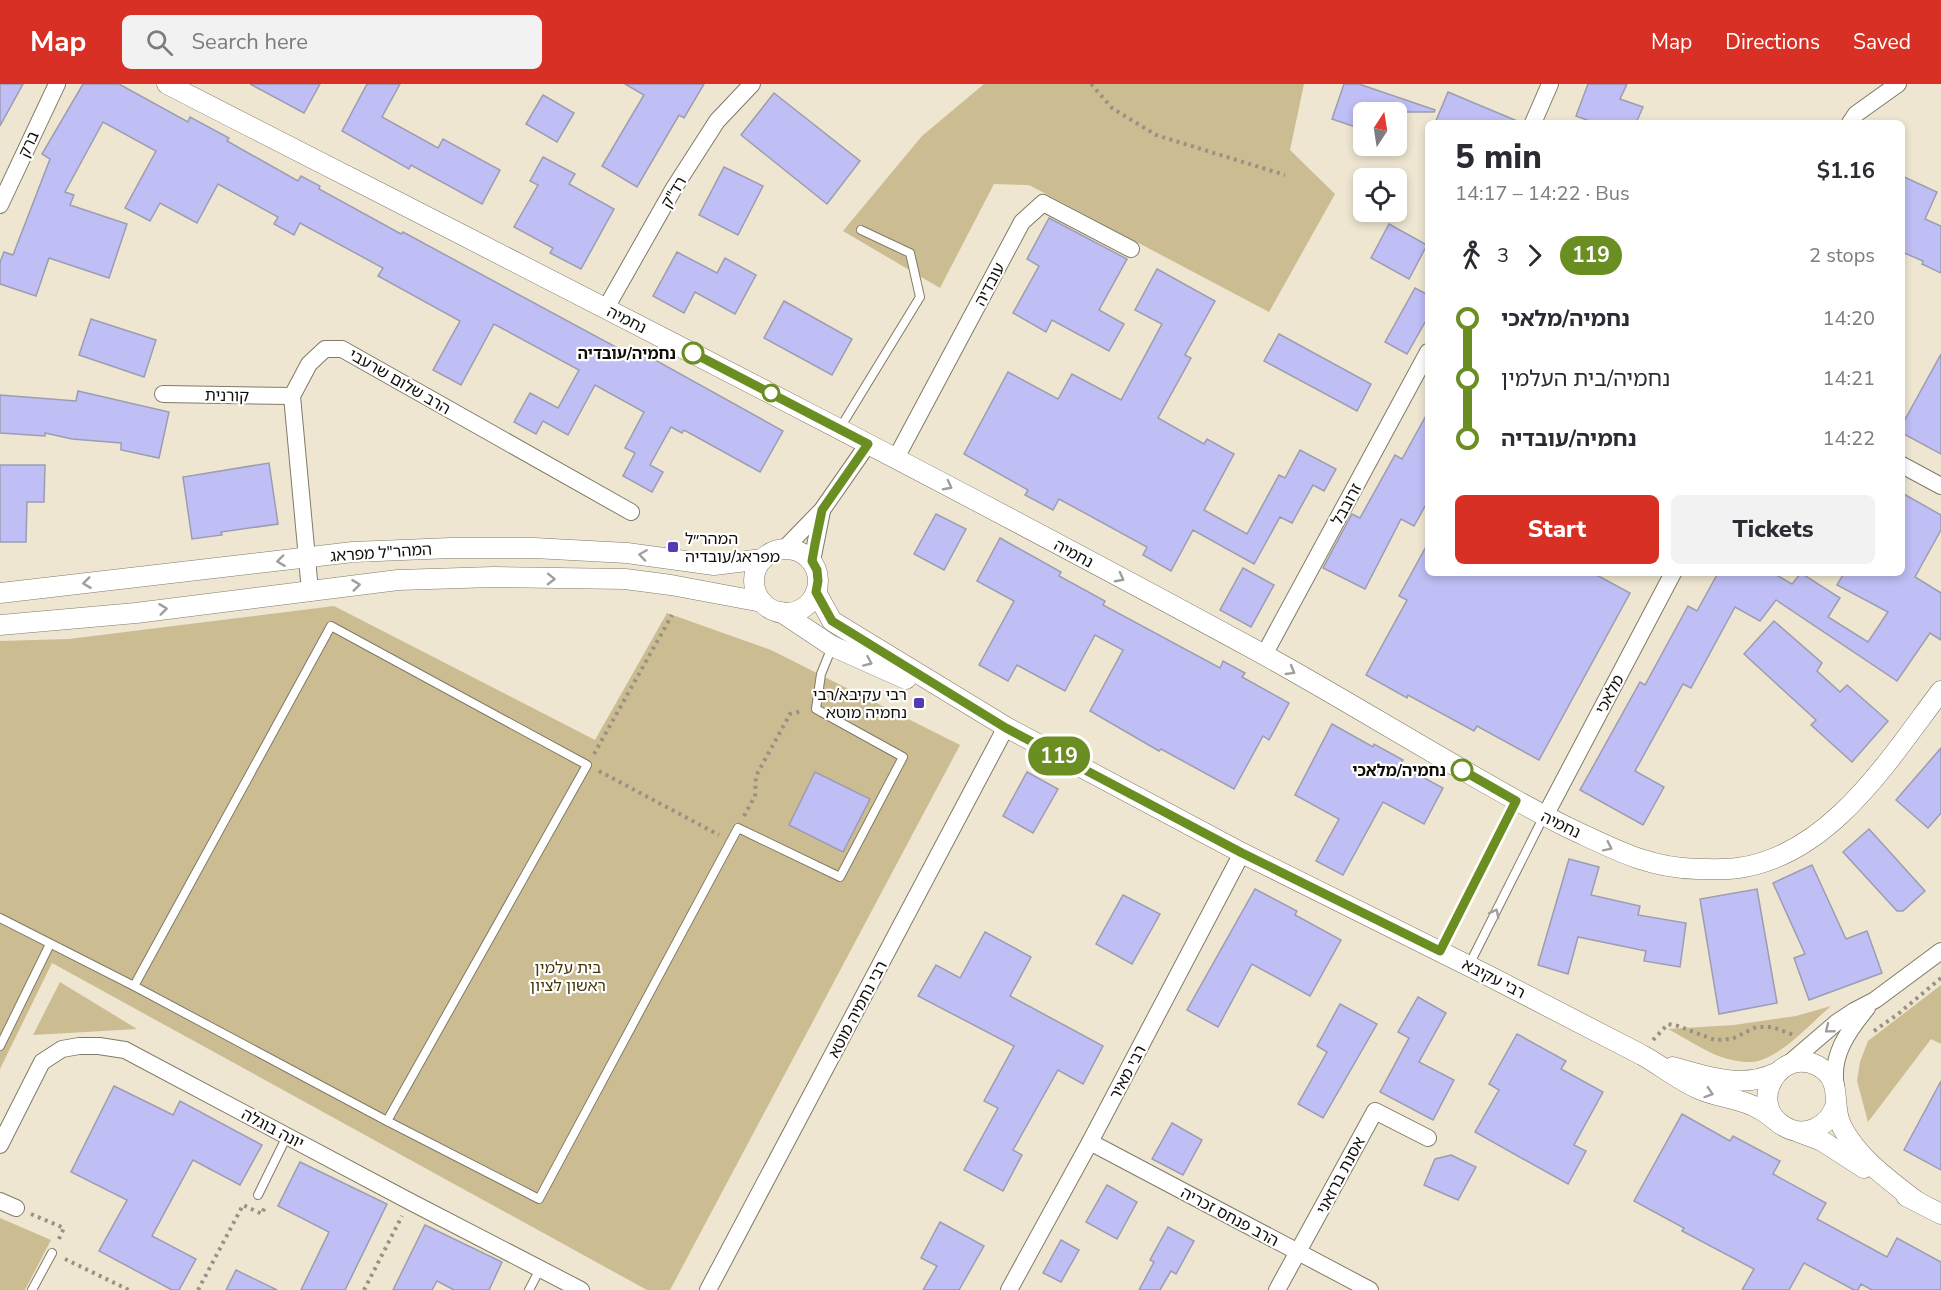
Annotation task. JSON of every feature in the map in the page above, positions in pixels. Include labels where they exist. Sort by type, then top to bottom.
[{"type":"street","name":"ברק","points":[[0,205],[57,84]]},
{"type":"street","name":"נחמיה","points":[[167,84],[896,458],[1264,655],[1516,801],[1630,857],[1664,867],[1739,868],[1772,859],[1794,849],[1824,830],[1853,802],[1895,752],[1941,691]]},
{"type":"street","name":"רד\"ק","points":[[606,308],[674,188],[717,121],[752,84]]},
{"type":"street","points":[[1534,120],[1550,84]]},
{"type":"street","points":[[1852,120],[1856,114],[1898,84]]},
{"type":"street","name":"עובדיה","points":[[896,458],[1022,222],[1043,203],[1131,249]]},
{"type":"street","name":"הרב שלום שרעבי","points":[[292,396],[309,364],[325,349],[342,349],[631,513]]},
{"type":"street","name":"זרובבל","points":[[1264,655],[1425,358]]},
{"type":"street","name":"קורנית","points":[[163,394],[292,396]]},
{"type":"street","points":[[292,396],[310,591]]},
{"type":"street","points":[[785,549],[822,510],[868,444]]},
{"type":"street","points":[[1905,467],[1941,486]]},
{"type":"street","points":[[812,561],[822,510]]},
{"type":"street","name":"המהר\"ל מפראג","points":[[0,593],[353,552],[534,548],[627,553],[714,565],[763,559]]},
{"type":"street","points":[[785,549],[799,551],[812,561],[817,570],[816,592],[811,601],[792,612],[771,609],[762,602],[756,592],[754,582],[755,572],[763,559],[775,551],[785,549]]},
{"type":"street","name":"מלאכי","points":[[1545,816],[1671,576]]},
{"type":"street","name":"המהר\"ל מפראג","points":[[0,625],[136,613],[398,580],[493,577],[625,579],[762,602]]},
{"type":"street","points":[[816,592],[832,621],[977,710]]},
{"type":"street","points":[[781,612],[832,646],[977,710]]},
{"type":"street","name":"רבי עקיבא","points":[[977,710],[1006,728],[1242,853],[1440,951],[1650,1060],[1685,1083],[1708,1093],[1761,1109],[1787,1127],[1834,1148],[1891,1187],[1941,1214]]},
{"type":"street","name":"רבי נחמיה מוטא","points":[[708,1290],[1006,728]]},
{"type":"street","name":"רבי מאיר","points":[[1009,1290],[1090,1142],[1242,853]]},
{"type":"street","points":[[1875,1000],[1856,1022],[1840,1048],[1834,1067],[1836,1096],[1829,1119],[1821,1126],[1806,1132],[1787,1127],[1773,1116],[1767,1101],[1769,1084],[1782,1069],[1845,1017],[1875,1000],[1941,951]]},
{"type":"street","name":"יונה בוגלה","points":[[0,1145],[42,1062],[62,1049],[79,1046],[125,1050],[581,1290]]},
{"type":"street","name":"רבי עקיבא","points":[[1650,1060],[1729,1081],[1764,1079],[1782,1069]]},
{"type":"street","points":[[1782,1069],[1803,1062],[1815,1065],[1828,1074],[1836,1096]]},
{"type":"street","name":"רבי עקיבא","points":[[1836,1096],[1838,1118],[1858,1150],[1878,1170],[1916,1201]]},
{"type":"street","name":"אסנת ברזאני","points":[[1277,1290],[1375,1112],[1428,1138]]},
{"type":"street","name":"הרב פנחס זכריה","points":[[1090,1142],[1370,1290]]},
{"type":"street","points":[[0,1201],[16,1208]]},
{"type":"lane","points":[[839,428],[920,297],[910,253],[861,230]]},
{"type":"lane","points":[[134,986],[331,626],[587,765],[387,1121]]},
{"type":"lane","points":[[0,918],[539,1199],[738,828],[840,877],[903,757],[816,709],[821,674],[832,646]]},
{"type":"lane","points":[[1440,951],[1516,801]]},
{"type":"lane","points":[[1469,966],[1545,816]]},
{"type":"lane","points":[[0,1046],[50,944]]},
{"type":"lane","points":[[258,1195],[287,1136]]},
{"type":"lane","points":[[32,1290],[52,1253]]},
{"type":"lane","points":[[529,1290],[540,1269]]},
{"type":"path","points":[[1091,84],[1112,108],[1156,135],[1285,175]]},
{"type":"path","points":[[672,615],[587,765],[731,841]]},
{"type":"path","points":[[738,828],[755,796],[756,776],[790,714],[816,709]]},
{"type":"path","points":[[1871,1033],[1941,978]]},
{"type":"path","points":[[1650,1060],[1668,1024],[1715,1040],[1732,1040],[1756,1027],[1772,1027],[1792,1034],[1809,1046]]},
{"type":"path","points":[[364,1290],[409,1201]]},
{"type":"path","points":[[198,1290],[243,1205],[261,1214],[267,1203]]},
{"type":"path","points":[[16,1208],[64,1228],[52,1253],[129,1290]]},
{"type":"green space","points":[[984,84],[1304,84],[1290,150],[1335,194],[1269,312],[1029,185],[994,184],[940,288],[843,231],[922,136]]},
{"type":"green space","name":"בית עלמין ראשון לציון","points":[[334,606],[595,740],[667,613],[771,650],[960,745],[670,1290],[647,1290],[52,963],[0,1069],[0,641],[69,639]]},
{"type":"green space","points":[[60,982],[137,1029],[33,1035]]},
{"type":"green space","points":[[1941,985],[1941,1044],[1931,1039],[1868,1122],[1857,1081],[1860,1062],[1868,1041]]},
{"type":"green space","points":[[1831,1006],[1778,1052],[1754,1062],[1721,1057],[1668,1029],[1734,1025],[1796,1016]]},
{"type":"green space","points":[[0,1218],[51,1240],[25,1290],[0,1290]]},
{"type":"building","points":[[0,84],[23,84],[0,126]]},
{"type":"building","points":[[83,84],[119,84],[188,122],[190,117],[229,138],[227,141],[298,181],[301,176],[320,186],[319,189],[401,234],[403,232],[636,358],[639,351],[783,431],[760,472],[684,430],[682,433],[671,427],[650,465],[663,472],[652,492],[623,476],[635,453],[625,448],[644,412],[595,385],[568,435],[543,421],[536,434],[514,422],[530,393],[558,408],[579,370],[494,324],[461,385],[433,370],[460,321],[378,276],[383,268],[300,223],[294,235],[274,224],[278,217],[218,184],[197,223],[160,203],[150,221],[125,208],[156,151],[103,122],[65,192],[74,195],[70,205],[127,224],[109,278],[49,258],[36,296],[0,284],[0,262],[4,252],[13,255],[50,159],[42,154]]},
{"type":"building","points":[[250,84],[320,84],[304,113]]},
{"type":"building","points":[[367,84],[400,84],[382,117],[438,148],[443,139],[500,170],[482,204],[411,165],[409,169],[342,131]]},
{"type":"building","points":[[625,84],[704,84],[684,118],[679,115],[637,187],[602,166],[644,95]]},
{"type":"building","points":[[1344,84],[1359,84],[1435,110],[1434,112],[1407,112],[1407,102],[1353,102],[1353,126],[1332,119]]},
{"type":"building","points":[[1588,84],[1627,84],[1620,99],[1643,107],[1637,120],[1587,120],[1576,116]]},
{"type":"building","points":[[1448,92],[1515,120],[1436,120]]},
{"type":"building","points":[[774,93],[860,161],[827,204],[741,135]]},
{"type":"building","points":[[543,95],[574,113],[557,142],[526,124]]},
{"type":"building","points":[[543,157],[575,174],[569,184],[614,209],[581,269],[550,253],[553,248],[514,227],[538,185],[530,181]]},
{"type":"building","points":[[724,167],[763,186],[738,235],[699,215]]},
{"type":"building","points":[[1905,177],[1937,192],[1925,219],[1941,226],[1941,273],[1922,264],[1923,261],[1905,253]]},
{"type":"building","points":[[1049,218],[1127,259],[1099,310],[1124,324],[1109,351],[1052,320],[1046,332],[1013,313],[1039,266],[1027,259]]},
{"type":"building","points":[[1389,224],[1425,244],[1425,249],[1409,279],[1371,258]]},
{"type":"building","points":[[677,252],[717,273],[725,258],[756,275],[735,314],[695,292],[684,313],[653,296]]},
{"type":"building","points":[[1157,269],[1215,301],[1185,355],[1191,358],[1158,418],[1204,444],[1207,439],[1234,454],[1204,510],[1247,534],[1279,475],[1285,478],[1300,450],[1336,469],[1324,491],[1313,485],[1292,523],[1280,517],[1254,564],[1193,530],[1171,571],[1143,555],[1147,547],[1059,499],[1053,510],[1025,495],[1028,490],[964,454],[1008,372],[1058,399],[1072,374],[1121,400],[1162,324],[1135,310]]},
{"type":"building","points":[[1415,288],[1425,293],[1425,322],[1407,354],[1385,342]]},
{"type":"building","points":[[784,301],[852,339],[832,375],[764,338]]},
{"type":"building","points":[[91,319],[156,340],[144,377],[79,355]]},
{"type":"building","points":[[1279,334],[1371,384],[1357,411],[1264,361]]},
{"type":"building","points":[[1941,354],[1941,454],[1905,435],[1905,420]]},
{"type":"building","points":[[78,391],[169,412],[159,458],[121,450],[121,443],[72,439],[45,433],[45,436],[0,433],[0,395],[76,401]]},
{"type":"building","points":[[1425,417],[1425,506],[1414,526],[1401,519],[1365,589],[1323,568],[1352,514],[1360,518],[1395,455],[1402,459]]},
{"type":"building","points":[[269,463],[278,524],[221,532],[222,535],[192,539],[183,477]]},
{"type":"building","points":[[0,465],[45,465],[44,502],[27,502],[26,542],[0,542]]},
{"type":"building","points":[[1905,495],[1941,515],[1941,530],[1915,577],[1941,593],[1941,640],[1930,633],[1897,681],[1776,600],[1760,621],[1735,607],[1691,688],[1683,684],[1635,771],[1664,787],[1643,825],[1580,790],[1640,682],[1645,685],[1688,606],[1697,611],[1716,576],[1778,576],[1792,584],[1799,576],[1806,576],[1840,598],[1828,617],[1868,642],[1888,612],[1837,585],[1842,576],[1905,576]]},
{"type":"building","points":[[936,514],[966,529],[944,570],[914,554]]},
{"type":"building","points":[[1000,538],[1061,572],[1059,576],[1105,601],[1103,605],[1220,668],[1223,661],[1245,673],[1242,677],[1289,703],[1269,740],[1263,736],[1234,789],[1161,749],[1159,751],[1090,711],[1123,650],[1095,635],[1065,691],[1017,665],[1008,681],[979,665],[1014,601],[977,581]]},
{"type":"building","points":[[1425,548],[1425,576],[1599,576],[1630,593],[1539,760],[1477,726],[1474,731],[1366,675],[1407,600],[1399,596]]},
{"type":"building","points":[[1243,568],[1274,585],[1251,627],[1220,610]]},
{"type":"building","points":[[1774,621],[1822,663],[1817,671],[1840,692],[1847,685],[1888,721],[1852,762],[1811,725],[1816,720],[1744,654]]},
{"type":"building","points":[[1332,724],[1373,747],[1374,744],[1403,760],[1400,765],[1443,788],[1424,824],[1383,802],[1343,875],[1316,861],[1339,819],[1295,795]]},
{"type":"building","points":[[1941,748],[1941,813],[1928,828],[1896,800]]},
{"type":"building","points":[[815,772],[870,799],[843,852],[789,825]]},
{"type":"building","points":[[1027,772],[1058,789],[1033,833],[1003,816]]},
{"type":"building","points":[[1869,829],[1925,891],[1903,911],[1897,911],[1843,852]]},
{"type":"building","points":[[1569,859],[1599,867],[1591,895],[1640,906],[1638,915],[1686,923],[1680,967],[1644,961],[1646,951],[1578,937],[1568,974],[1538,965]]},
{"type":"building","points":[[1812,865],[1846,939],[1867,931],[1882,973],[1809,1000],[1794,958],[1805,954],[1773,883]]},
{"type":"building","points":[[1255,889],[1297,911],[1295,915],[1341,940],[1310,996],[1252,964],[1218,1027],[1187,1010]]},
{"type":"building","points":[[1757,889],[1777,1003],[1719,1014],[1700,899]]},
{"type":"building","points":[[1123,895],[1160,914],[1132,964],[1096,944]]},
{"type":"building","points":[[985,932],[1031,957],[1010,996],[1103,1046],[1083,1084],[1058,1070],[1013,1150],[1022,1155],[1003,1191],[964,1170],[998,1108],[984,1101],[1014,1046],[918,996],[936,965],[960,978]]},
{"type":"building","points":[[1418,997],[1446,1013],[1419,1062],[1454,1080],[1433,1120],[1380,1092],[1409,1038],[1398,1032]]},
{"type":"building","points":[[1340,1004],[1377,1024],[1323,1118],[1298,1104],[1327,1052],[1317,1046]]},
{"type":"building","points":[[1517,1034],[1566,1061],[1561,1069],[1603,1092],[1574,1145],[1586,1151],[1568,1184],[1475,1132],[1499,1090],[1489,1084]]},
{"type":"building","points":[[1941,1081],[1941,1170],[1904,1150]]},
{"type":"building","points":[[114,1086],[173,1115],[180,1101],[262,1145],[240,1185],[193,1160],[152,1236],[196,1259],[179,1290],[172,1290],[99,1251],[127,1200],[71,1172]]},
{"type":"building","points":[[1682,1114],[1730,1141],[1733,1136],[1780,1161],[1773,1174],[1826,1203],[1817,1219],[1887,1257],[1897,1238],[1941,1262],[1941,1290],[1872,1290],[1861,1284],[1858,1290],[1854,1290],[1804,1263],[1789,1290],[1742,1290],[1754,1269],[1682,1231],[1684,1228],[1634,1201]]},
{"type":"building","points":[[1172,1123],[1202,1140],[1183,1175],[1152,1159]]},
{"type":"building","points":[[1451,1155],[1476,1167],[1458,1200],[1424,1185],[1435,1159]]},
{"type":"building","points":[[300,1162],[387,1204],[345,1290],[301,1290],[329,1232],[278,1206]]},
{"type":"building","points":[[1107,1185],[1137,1202],[1117,1239],[1086,1222]]},
{"type":"building","points":[[940,1222],[984,1246],[959,1290],[923,1290],[937,1266],[921,1258]]},
{"type":"building","points":[[425,1225],[502,1262],[489,1290],[454,1290],[437,1281],[432,1290],[393,1290]]},
{"type":"building","points":[[1168,1227],[1194,1241],[1176,1274],[1171,1271],[1160,1290],[1139,1290],[1154,1262],[1150,1260]]},
{"type":"building","points":[[1061,1240],[1079,1250],[1061,1282],[1043,1273]]},
{"type":"building","points":[[236,1270],[277,1290],[226,1290]]},
{"type":"bus line","name":"119","points":[[693,353],[868,444],[822,510],[815,544],[812,561],[817,570],[816,592],[832,621],[1006,728],[1242,853],[1440,951],[1516,801],[1462,770]]},
{"type":"place","name":"נחמיה/עובדיה","points":[[693,353]]},
{"type":"place","name":"המהר״ל מפראג/עובדיה","points":[[673,547]]},
{"type":"place","name":"רבי עקיבא/רבי נחמיה מוטא","points":[[919,703]]},
{"type":"place","name":"נחמיה/מלאכי","points":[[1462,770]]}]
